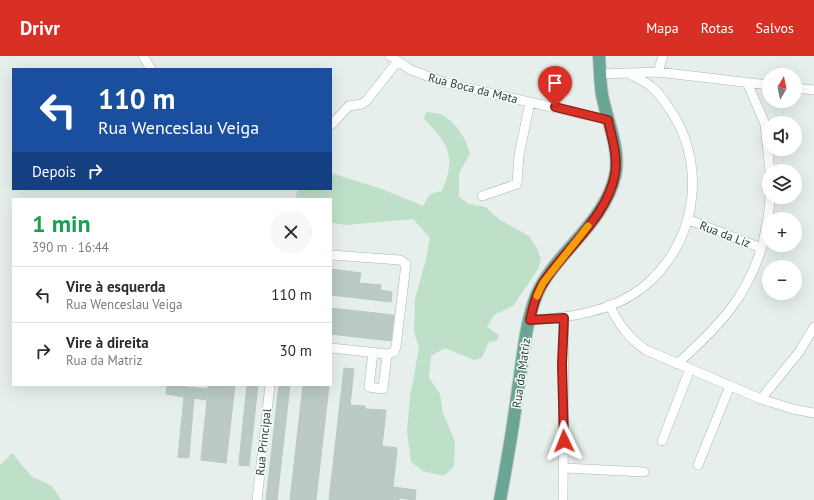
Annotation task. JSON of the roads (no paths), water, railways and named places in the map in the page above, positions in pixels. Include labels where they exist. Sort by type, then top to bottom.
[{"type":"main road","name":"Rua da Matriz","points":[[500,500],[530,320],[537,294],[543,283],[595,216],[612,186],[616,164],[600,74],[599,56]]},
{"type":"street","points":[[144,56],[150,68]]},
{"type":"street","points":[[658,72],[663,56]]},
{"type":"street","points":[[332,124],[349,106],[362,104],[367,100],[394,59]]},
{"type":"street","name":"Rua Boca da Mata","points":[[394,59],[427,77],[446,83],[608,120]]},
{"type":"street","points":[[600,74],[658,72],[762,84]]},
{"type":"street","points":[[530,320],[564,318],[629,297],[656,274],[670,258],[689,220],[692,206],[693,176],[690,152],[684,137],[677,122],[660,95],[652,87],[630,74]]},
{"type":"street","points":[[747,82],[765,124],[769,164]]},
{"type":"street","points":[[802,89],[814,90]]},
{"type":"street","points":[[482,196],[517,184],[519,155],[530,102]]},
{"type":"street","points":[[677,364],[710,334],[738,301],[747,286],[761,248],[768,219],[769,204]]},
{"type":"street","name":"Rua da Liz","points":[[689,220],[761,248]]},
{"type":"street","points":[[332,255],[400,260],[406,264],[396,347],[394,352],[387,354],[332,348]]},
{"type":"street","points":[[608,305],[625,333],[646,350],[760,399],[793,409],[814,413]]},
{"type":"street","points":[[564,318],[562,364],[565,468],[564,500]]},
{"type":"street","points":[[760,399],[799,352],[814,327]]},
{"type":"street","points":[[373,352],[369,387],[383,389],[387,354]]},
{"type":"street","points":[[662,441],[690,369]]},
{"type":"street","name":"Rua Principal","points":[[257,500],[270,386]]},
{"type":"street","points":[[698,465],[730,386]]},
{"type":"street","points":[[565,468],[644,472]]}]
